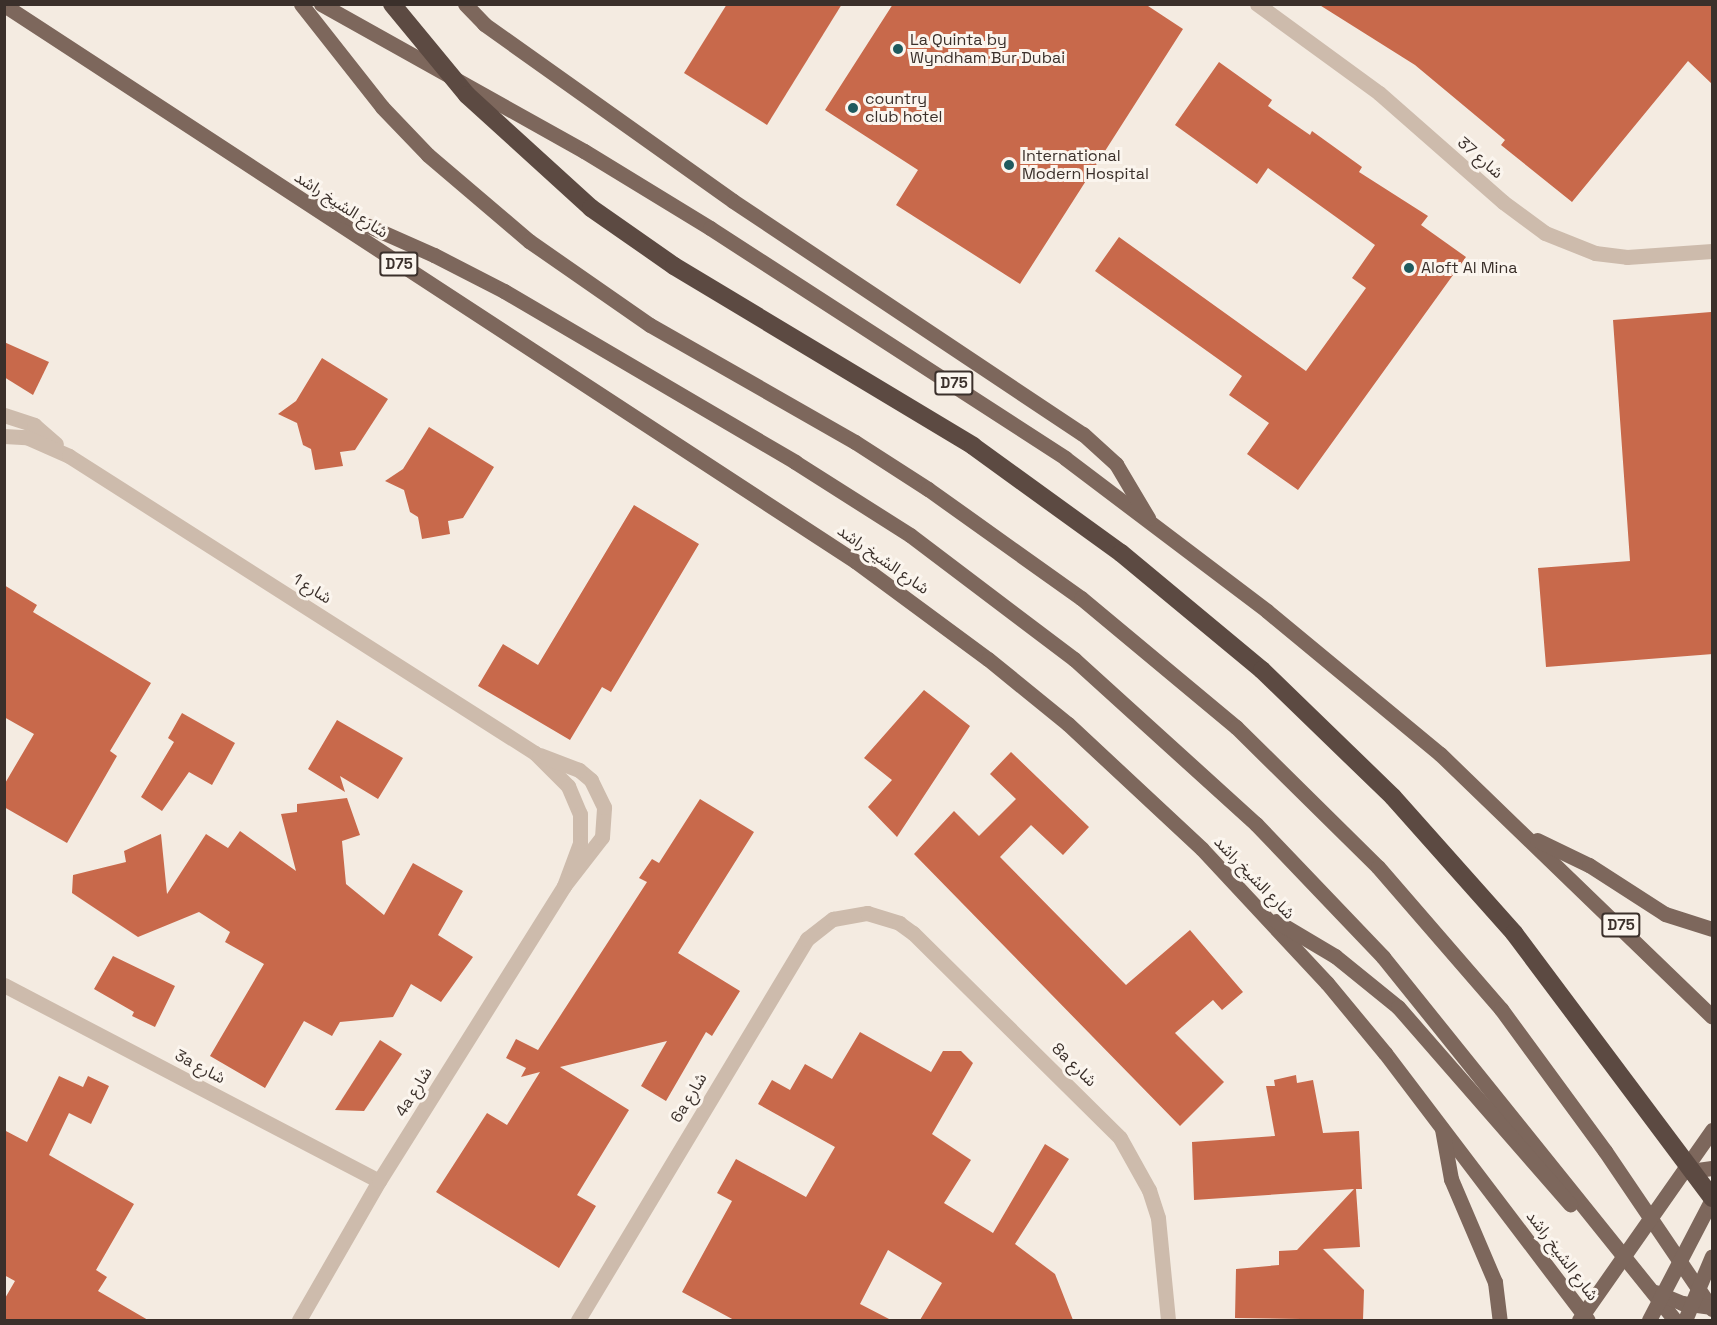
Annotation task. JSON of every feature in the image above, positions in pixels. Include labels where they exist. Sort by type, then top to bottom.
[{"type":"highway","points":[[393,4],[467,95],[508,137],[591,208],[674,266],[973,446],[1121,553],[1262,670],[1392,797],[1507,924],[1578,1013],[1713,1198]]},
{"type":"main road","points":[[302,4],[324,6]]},
{"type":"main road","points":[[302,4],[382,107],[428,155],[529,242],[650,325],[826,425],[928,489],[1081,598],[1236,728],[1377,867],[1501,1008],[1599,1142],[1713,1308]]},
{"type":"main road","points":[[465,4],[484,24],[733,201],[1083,434],[1129,481],[1149,521]]},
{"type":"main road","name":"شارع الشيخ راشد","points":[[4,5],[806,528],[922,608],[1068,724],[1185,833],[1266,915],[1385,1053],[1583,1318]]},
{"type":"main road","name":"D75","points":[[324,6],[584,151],[710,228],[960,386],[1149,521],[1267,610],[1431,746],[1713,1017]]},
{"type":"main road","points":[[289,192],[362,221],[504,291],[795,462],[910,535],[1021,616],[1150,726],[1256,824],[1318,886],[1431,1014],[1675,1320]]},
{"type":"main road","points":[[1526,836],[1588,865],[1665,914],[1713,930]]},
{"type":"main road","points":[[1266,915],[1335,956],[1398,1007],[1619,1261],[1647,1287],[1664,1296],[1691,1305],[1713,1308]]},
{"type":"main road","points":[[1441,1126],[1451,1179],[1489,1263],[1500,1320]]},
{"type":"main road","points":[[1583,1318],[1619,1261],[1713,1130]]},
{"type":"main road","points":[[1682,1172],[1713,1168]]},
{"type":"main road","points":[[1649,1320],[1664,1296],[1713,1198]]},
{"type":"main road","points":[[1685,1320],[1713,1256]]},
{"type":"street","name":"شارع 37","points":[[1257,4],[1379,93],[1503,202],[1545,233],[1595,253],[1627,256],[1713,251]]},
{"type":"street","name":"شارع 1","points":[[4,415],[34,425],[69,456]]},
{"type":"street","name":"شارع 1","points":[[4,436],[26,437],[69,456],[535,753],[579,770],[595,786],[604,807]]},
{"type":"street","name":"شارع 1","points":[[535,753],[568,786],[580,814]]},
{"type":"street","name":"4a شارع","points":[[299,1320],[379,1181],[564,886],[602,837],[604,807]]},
{"type":"street","name":"4a شارع","points":[[564,886],[580,843],[580,814]]},
{"type":"street","name":"6a شارع","points":[[578,1320],[797,953],[819,927],[850,914]]},
{"type":"street","name":"8a شارع","points":[[850,914],[883,916],[913,933],[1120,1138],[1140,1172],[1158,1218],[1168,1320]]},
{"type":"street","name":"3a شارع","points":[[4,985],[379,1181]]},
{"type":"building","points":[[727,4],[842,4],[767,125],[684,73]]},
{"type":"building","points":[[893,4],[1145,4],[1183,29],[1020,284],[896,205],[918,170],[825,110]]},
{"type":"building","points":[[1318,4],[1713,4],[1713,85],[1688,61],[1572,202],[1501,145],[1505,140],[1415,65]]},
{"type":"building","name":"Aloft Al Mina","points":[[1219,62],[1272,100],[1268,106],[1310,135],[1312,131],[1362,167],[1359,172],[1428,216],[1421,225],[1466,257],[1298,490],[1247,454],[1269,423],[1229,395],[1242,376],[1095,271],[1119,237],[1306,371],[1366,288],[1352,278],[1375,245],[1268,168],[1257,184],[1175,125]]},
{"type":"building","points":[[1711,312],[1713,654],[1546,667],[1538,568],[1630,561],[1613,320]]},
{"type":"building","points":[[4,342],[49,362],[33,395],[4,377]]},
{"type":"building","points":[[322,358],[388,399],[355,450],[340,452],[343,466],[315,470],[311,449],[303,445],[297,423],[278,414],[296,401]]},
{"type":"building","points":[[429,427],[494,467],[463,518],[448,521],[450,534],[422,539],[418,517],[410,512],[404,490],[385,481],[403,469]]},
{"type":"building","points":[[634,505],[699,544],[611,692],[602,687],[570,740],[478,686],[503,644],[538,665]]},
{"type":"building","points":[[4,585],[37,605],[33,612],[151,683],[110,751],[117,756],[67,843],[4,807],[4,785],[34,734],[4,717]]},
{"type":"building","points":[[924,690],[970,726],[897,837],[868,807],[892,780],[864,758]]},
{"type":"building","points":[[182,713],[235,743],[212,785],[189,772],[162,811],[141,797],[174,742],[168,738]]},
{"type":"building","points":[[337,720],[403,758],[378,799],[340,776],[345,792],[308,769]]},
{"type":"building","points":[[1011,752],[1089,827],[1063,855],[1031,825],[1000,857],[1126,985],[1190,930],[1243,992],[1222,1010],[1213,1000],[1175,1033],[1224,1082],[1180,1126],[914,854],[954,811],[979,836],[1016,799],[990,774]]},
{"type":"building","points":[[347,798],[360,835],[342,841],[346,884],[384,915],[413,863],[463,891],[438,935],[473,957],[441,1002],[411,984],[393,1017],[340,1022],[332,1036],[304,1021],[265,1088],[210,1056],[264,964],[225,942],[230,932],[199,912],[138,937],[72,893],[73,875],[126,862],[124,851],[161,834],[167,894],[206,834],[228,848],[240,831],[296,871],[281,814],[297,812],[297,804]]},
{"type":"building","points":[[700,799],[754,832],[678,953],[740,991],[712,1036],[706,1032],[666,1101],[641,1086],[667,1041],[560,1067],[629,1110],[577,1195],[596,1206],[559,1268],[436,1192],[487,1113],[507,1125],[540,1072],[521,1077],[526,1068],[506,1058],[516,1039],[538,1050],[647,882],[639,878],[652,859],[659,863]]},
{"type":"building","points":[[113,956],[175,986],[155,1027],[132,1016],[134,1012],[94,989]]},
{"type":"building","points":[[860,1032],[931,1072],[943,1051],[961,1051],[973,1063],[932,1134],[971,1160],[944,1203],[993,1233],[1045,1144],[1069,1159],[1015,1244],[1055,1274],[1073,1320],[920,1320],[942,1283],[888,1250],[860,1304],[891,1320],[734,1320],[682,1292],[732,1201],[717,1193],[736,1159],[806,1197],[835,1147],[758,1104],[772,1080],[790,1090],[805,1064],[832,1079]]},
{"type":"building","points":[[380,1040],[402,1054],[364,1111],[335,1110]]},
{"type":"building","points":[[1296,1075],[1297,1083],[1313,1080],[1323,1133],[1359,1131],[1362,1189],[1356,1189],[1360,1247],[1323,1249],[1364,1290],[1363,1320],[1235,1318],[1236,1269],[1279,1265],[1279,1251],[1297,1250],[1354,1189],[1194,1200],[1192,1142],[1275,1136],[1266,1086],[1275,1086],[1274,1080]]},
{"type":"building","points":[[59,1076],[83,1087],[88,1076],[109,1086],[91,1124],[69,1113],[49,1155],[134,1204],[96,1270],[107,1277],[98,1291],[148,1320],[4,1320],[4,1300],[15,1281],[4,1275],[4,1130],[27,1142]]},
{"type":"place","name":"La Quinta by Wyndham Bur Dubai","points":[[898,49]]},
{"type":"place","name":"country club hotel","points":[[853,108]]},
{"type":"place","name":"International Modern Hospital","points":[[1009,165]]},
{"type":"place","name":"Aloft Al Mina","points":[[1409,268]]}]
